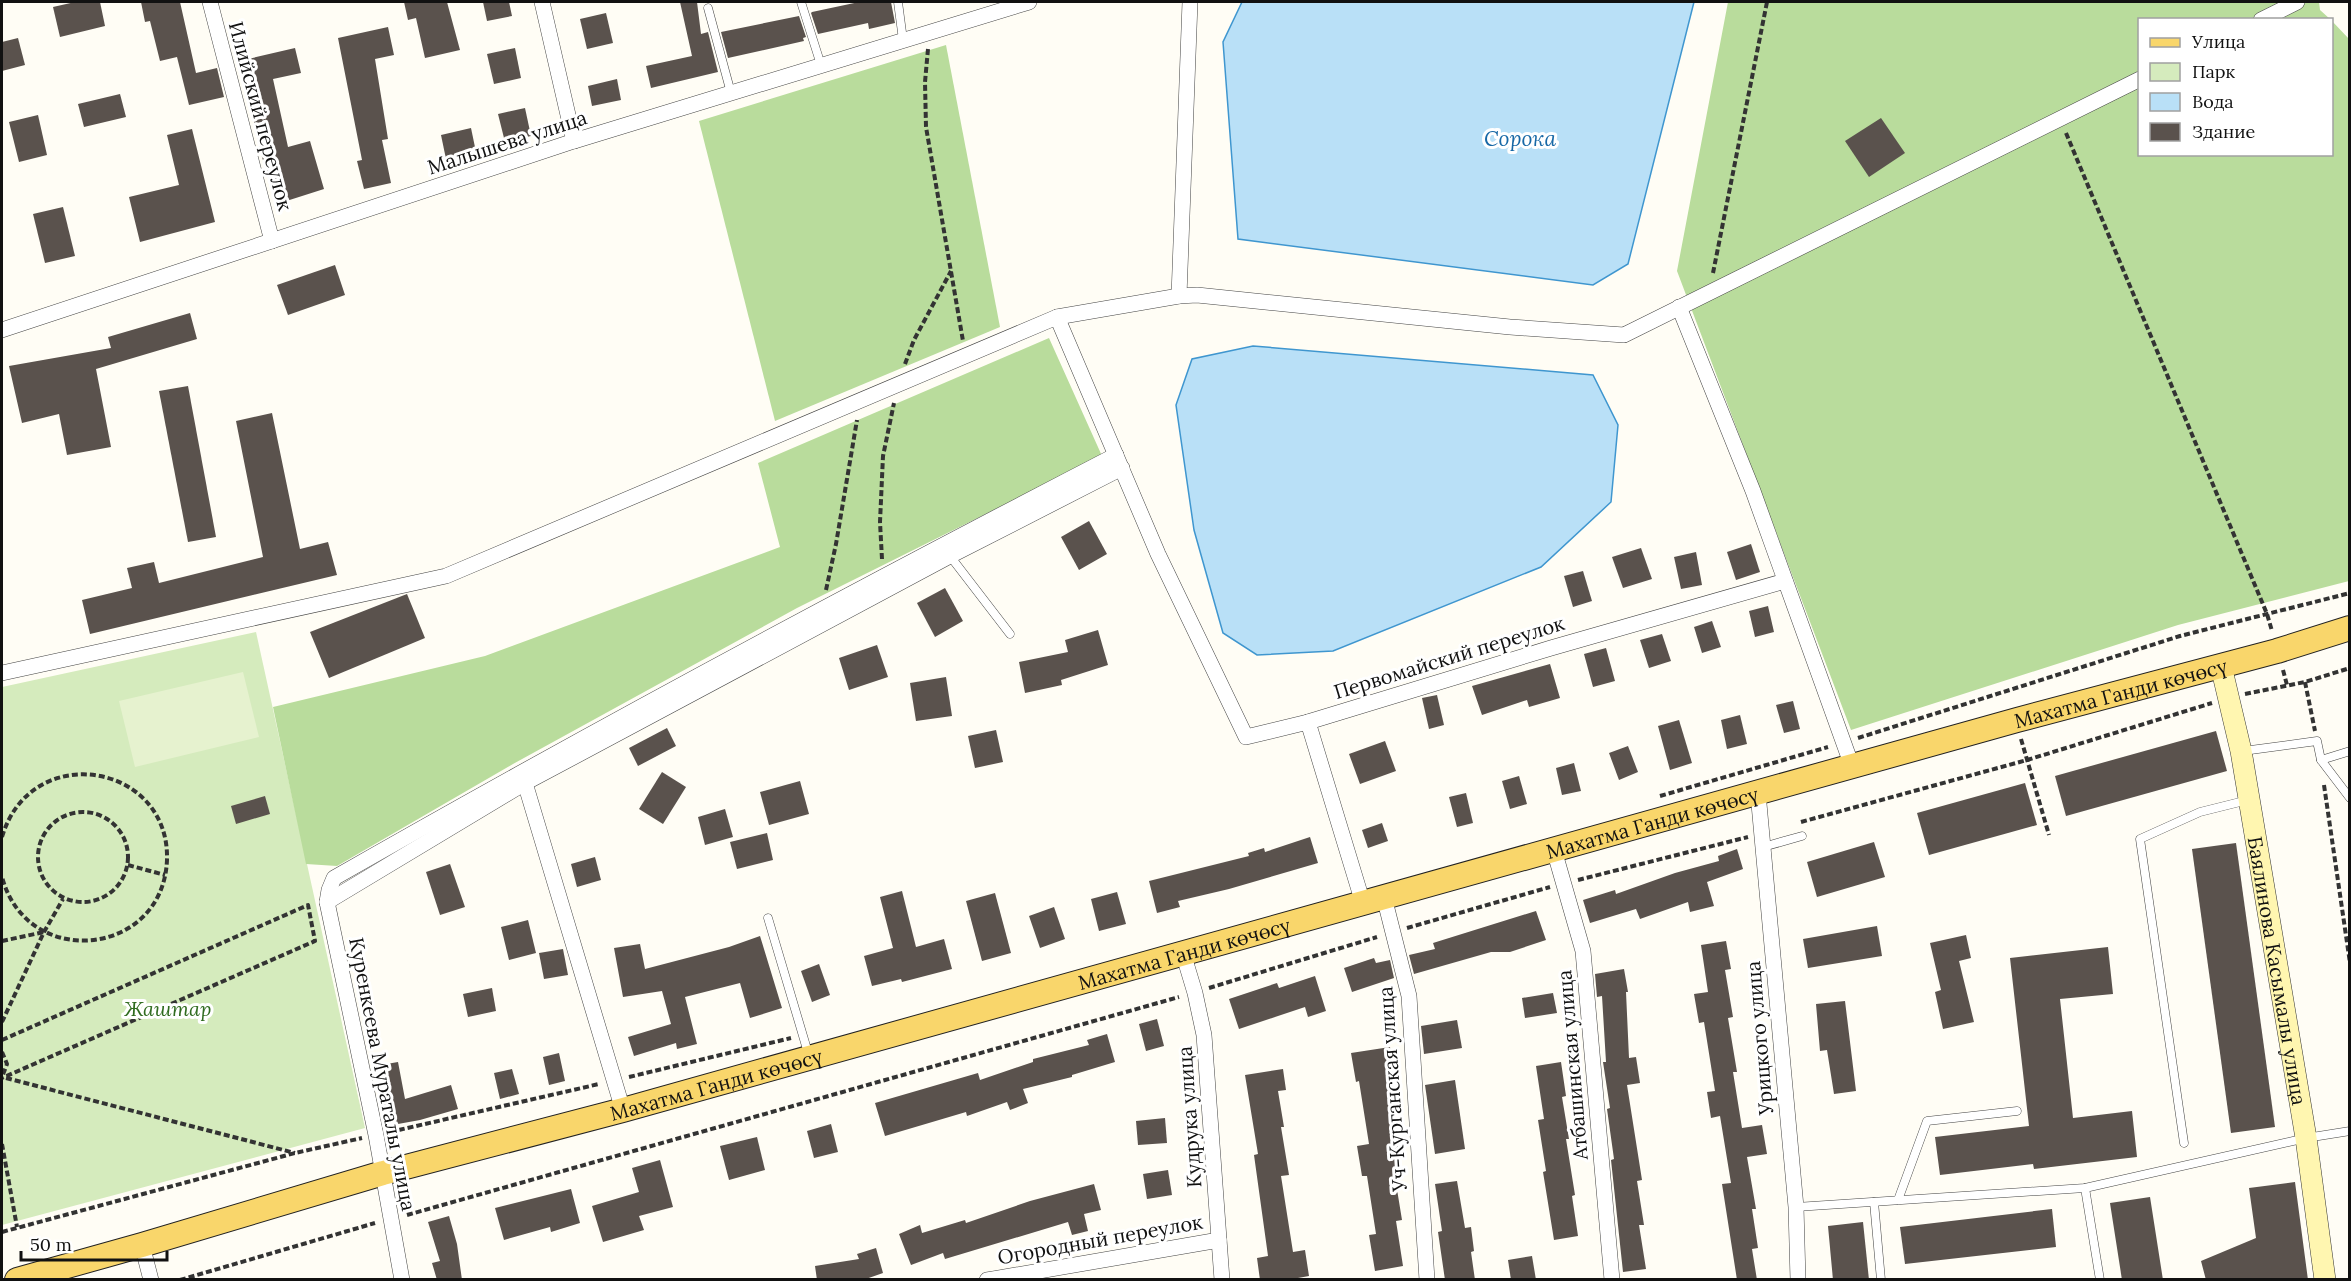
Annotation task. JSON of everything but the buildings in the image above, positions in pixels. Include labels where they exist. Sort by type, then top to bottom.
[{"type":"main road","name":"Махатма Ганди көчөсү","points":[[17,1280],[383,1173],[623,1110],[2017,720],[2277,651],[2349,628]]},
{"type":"main road","name":"Баялинова Касымалы улица","points":[[2221,666],[2241,751],[2306,1138],[2325,1280]]},
{"type":"street","name":"Илийский переулок","points":[[210,2],[272,241]]},
{"type":"street","points":[[542,2],[574,141]]},
{"type":"street","name":"Малышева улица","points":[[2,330],[574,141],[930,32],[995,6],[1029,2]]},
{"type":"street","points":[[1179,296],[1190,2]]},
{"type":"street","points":[[2264,18],[2297,2]]},
{"type":"street","points":[[2,673],[446,576],[1057,317],[1179,296],[1197,295],[1510,327],[1624,335],[2138,80]]},
{"type":"street","points":[[1679,307],[1753,490],[1852,766]]},
{"type":"street","points":[[1057,317],[1119,462]]},
{"type":"street","points":[[327,902],[525,783],[950,556],[1119,462]]},
{"type":"street","points":[[822,609],[884,576],[1119,462]]},
{"type":"street","name":"Первомайский переулок","points":[[1119,462],[1158,554],[1246,737],[1308,722],[1785,580]]},
{"type":"street","name":"Куренкеева Мураталы улица","points":[[402,1280],[383,1173],[327,902],[334,878],[520,771],[822,609]]},
{"type":"street","points":[[1308,722],[1374,900]]},
{"type":"street","points":[[525,783],[623,1110]]},
{"type":"street","name":"Урицкого улица","points":[[1758,793],[1796,1207],[1798,1280]]},
{"type":"street","name":"Атбашинская улица","points":[[1554,850],[1583,951],[1612,1280]]},
{"type":"street","name":"Уч-Курганская улица","points":[[1374,900],[1409,996],[1426,1280]]},
{"type":"street","name":"Кудрука улица","points":[[1183,953],[1204,1035],[1222,1280]]},
{"type":"street","name":"Огородный переулок","points":[[987,1280],[1219,1240]]},
{"type":"street","points":[[142,1245],[151,1280]]},
{"type":"lane","points":[[801,2],[821,65]]},
{"type":"lane","points":[[898,2],[903,40]]},
{"type":"lane","points":[[708,8],[731,93]]},
{"type":"lane","points":[[950,556],[1010,634]]},
{"type":"lane","points":[[2241,751],[2318,741],[2321,760],[2349,798]]},
{"type":"lane","points":[[2321,760],[2349,752]]},
{"type":"lane","points":[[2184,1143],[2140,839],[2200,812],[2249,799]]},
{"type":"lane","points":[[1763,847],[1802,836]]},
{"type":"lane","points":[[768,918],[809,1058]]},
{"type":"lane","points":[[1898,1200],[1928,1121],[2017,1111]]},
{"type":"lane","points":[[1796,1207],[2085,1188],[2306,1138],[2349,1131]]},
{"type":"lane","points":[[2085,1188],[2100,1280]]},
{"type":"lane","points":[[1874,1202],[1881,1280]]},
{"type":"path","points":[[1709,292],[1767,2]]},
{"type":"path","points":[[930,32],[925,82],[926,127],[966,356]]},
{"type":"path","points":[[2060,119],[2267,614],[2287,685]]},
{"type":"path","points":[[884,576],[880,522],[883,456],[898,385],[914,340],[951,270]]},
{"type":"path","points":[[822,609],[836,544],[860,401]]},
{"type":"path","points":[[2305,682],[2318,741]]},
{"type":"path","points":[[2017,720],[2049,835]]},
{"type":"path","points":[[2,837],[9,819],[22,800],[47,781],[77,774],[107,777],[135,792],[155,815],[166,844],[165,875],[160,890],[148,909],[132,926],[119,934],[89,941],[73,941],[44,932],[20,913],[10,900],[2,877]]},
{"type":"path","points":[[2323,776],[2349,963]]},
{"type":"path","points":[[78,811],[102,815],[112,822],[125,841],[128,865],[118,886],[99,900],[81,902],[63,899],[45,884],[37,861],[41,838],[56,820],[78,811]]},
{"type":"path","points":[[128,865],[165,875]]},
{"type":"path","points":[[2,1022],[44,932],[63,899]]},
{"type":"path","points":[[2,1040],[308,905],[315,941],[2,1077]]},
{"type":"path","points":[[2,941],[44,932]]},
{"type":"path","points":[[2,1052],[7,1064],[2,1077]]},
{"type":"path","points":[[2,1077],[295,1153]]},
{"type":"path","points":[[2,1232],[295,1153],[363,1138]]},
{"type":"path","points":[[2,1144],[18,1227]]},
{"type":"path","points":[[180,1280],[378,1222]]},
{"type":"green space","points":[[1728,2],[2319,2],[2320,10],[2329,18],[2138,18],[2138,156],[2333,156],[2333,22],[2349,39],[2349,581],[2178,625],[1851,730],[1677,271]]},
{"type":"green space","points":[[946,45],[1000,327],[775,421],[699,121]]},
{"type":"green space","points":[[1049,338],[1102,456],[797,608],[513,764],[337,866],[306,864],[273,707],[485,656],[780,547],[758,463]]},
{"type":"green space","name":"Жаштар","points":[[256,632],[365,1128],[2,1225],[2,687]]},
{"type":"green space","points":[[243,672],[259,737],[135,767],[119,701]]},
{"type":"water","name":"Сорока","points":[[1242,2],[1694,2],[1628,264],[1593,285],[1238,239],[1223,42]]},
{"type":"water","points":[[1253,346],[1593,375],[1618,425],[1611,502],[1541,567],[1333,651],[1257,655],[1223,633],[1194,530],[1176,405],[1192,359]]}]
